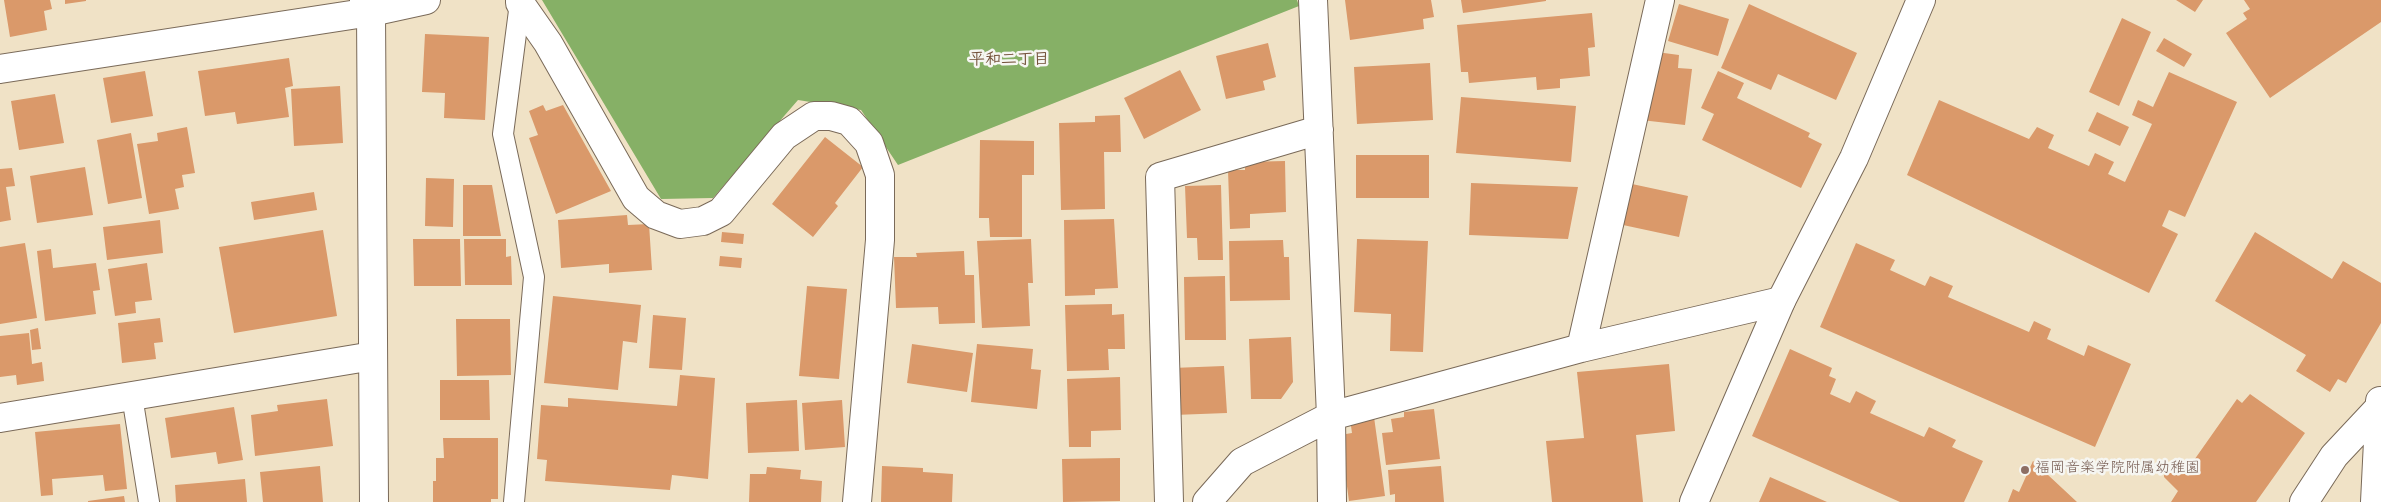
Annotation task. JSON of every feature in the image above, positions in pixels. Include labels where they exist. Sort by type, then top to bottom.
[{"type":"street","points":[[0,69],[367,6],[426,0]]},
{"type":"street","points":[[1313,0],[1331,416],[1332,502]]},
{"type":"street","points":[[1582,348],[1660,0]]},
{"type":"street","points":[[1694,502],[1781,300],[1854,158],[1921,0]]},
{"type":"street","points":[[520,2],[548,43],[636,198],[656,215],[680,224],[703,221],[721,212],[784,136],[814,116],[831,116],[849,121],[870,143],[880,175],[880,240],[857,502]]},
{"type":"street","points":[[367,6],[374,356],[374,502]]},
{"type":"street","points":[[1169,502],[1160,177],[1319,130]]},
{"type":"street","points":[[1207,502],[1242,462],[1331,416],[1582,348],[1781,300]]},
{"type":"street","points":[[0,418],[374,356]]},
{"type":"street","points":[[2304,502],[2334,456],[2380,402]]},
{"type":"street","points":[[2375,502],[2380,402]]},
{"type":"lane","points":[[514,502],[534,277],[502,134],[520,2]]},
{"type":"lane","points":[[132,396],[149,502]]},
{"type":"green space","points":[[542,0],[1297,0],[1299,6],[898,165],[861,110],[798,100],[713,198],[661,199]]},
{"type":"building","points":[[4,0],[50,0],[52,9],[44,11],[47,30],[10,37]]},
{"type":"building","points":[[65,0],[86,0],[86,1],[65,4]]},
{"type":"building","points":[[1345,0],[1431,0],[1434,17],[1423,19],[1424,29],[1350,40]]},
{"type":"building","points":[[1461,0],[1546,0],[1546,1],[1463,13]]},
{"type":"building","points":[[2176,0],[2203,0],[2195,12]]},
{"type":"building","points":[[2244,0],[2381,0],[2381,22],[2270,98],[2226,33],[2247,19],[2243,13],[2250,9]]},
{"type":"building","points":[[1679,4],[1729,19],[1718,56],[1668,41]]},
{"type":"building","points":[[1749,4],[1857,53],[1836,100],[1778,74],[1771,90],[1721,68]]},
{"type":"building","points":[[1592,13],[1595,47],[1588,48],[1590,76],[1560,79],[1560,88],[1537,90],[1536,77],[1469,83],[1468,72],[1461,72],[1457,25]]},
{"type":"building","points":[[2122,18],[2151,32],[2119,106],[2089,92]]},
{"type":"building","points":[[425,34],[489,37],[485,120],[444,118],[445,93],[422,92]]},
{"type":"building","points":[[2164,38],[2192,54],[2184,67],[2156,51]]},
{"type":"building","points":[[1268,43],[1276,77],[1263,81],[1265,90],[1226,99],[1216,56]]},
{"type":"building","points":[[1649,51],[1679,55],[1678,68],[1692,69],[1685,125],[1641,120]]},
{"type":"building","points":[[289,58],[293,86],[285,88],[289,117],[237,124],[235,112],[205,116],[198,71]]},
{"type":"building","points":[[1430,63],[1433,120],[1357,124],[1354,67]]},
{"type":"building","points":[[1180,70],[1201,110],[1144,139],[1124,98]]},
{"type":"building","points":[[145,71],[153,116],[111,123],[103,78]]},
{"type":"building","points":[[1718,71],[1744,83],[1737,98],[1810,133],[1808,137],[1822,144],[1801,188],[1702,140],[1714,114],[1701,108]]},
{"type":"building","points":[[2169,72],[2237,102],[2185,217],[2169,210],[2162,226],[2178,234],[2149,293],[1907,175],[1939,100],[2029,139],[2037,127],[2054,135],[2048,148],[2089,166],[2095,153],[2114,162],[2108,174],[2125,182],[2152,124],[2132,115],[2138,100],[2153,107]]},
{"type":"building","points":[[340,86],[343,143],[294,146],[291,89]]},
{"type":"building","points":[[55,94],[64,143],[19,150],[11,101]]},
{"type":"building","points":[[1461,97],[1576,106],[1571,162],[1456,153]]},
{"type":"building","points":[[543,105],[546,111],[563,105],[611,191],[556,214],[529,138],[538,135],[529,111]]},
{"type":"building","points":[[2097,112],[2129,127],[2120,146],[2088,131]]},
{"type":"building","points":[[1120,115],[1121,152],[1104,152],[1105,209],[1061,210],[1059,123],[1095,122],[1095,116]]},
{"type":"building","points":[[187,127],[195,173],[182,175],[184,187],[175,189],[179,209],[149,214],[137,144],[158,141],[157,133]]},
{"type":"building","points":[[131,133],[142,198],[108,204],[97,140]]},
{"type":"building","points":[[825,137],[863,167],[835,203],[838,206],[813,237],[772,204]]},
{"type":"building","points":[[980,140],[1034,141],[1034,175],[1022,175],[1022,237],[990,237],[989,218],[979,218]]},
{"type":"building","points":[[1356,155],[1429,155],[1429,198],[1356,198]]},
{"type":"building","points":[[1285,161],[1286,212],[1250,214],[1250,228],[1230,229],[1228,170],[1245,170],[1245,162]]},
{"type":"building","points":[[85,167],[93,215],[37,223],[30,176]]},
{"type":"building","points":[[12,168],[15,186],[6,187],[11,220],[0,222],[0,169]]},
{"type":"building","points":[[426,178],[454,179],[453,227],[425,226]]},
{"type":"building","points":[[1471,183],[1578,187],[1568,239],[1469,235]]},
{"type":"building","points":[[1632,184],[1688,196],[1679,237],[1623,225]]},
{"type":"building","points":[[463,185],[492,185],[501,236],[463,236]]},
{"type":"building","points":[[1221,185],[1223,260],[1198,260],[1197,238],[1187,238],[1185,186]]},
{"type":"building","points":[[314,192],[317,210],[254,220],[251,202]]},
{"type":"building","points":[[627,215],[628,225],[649,224],[652,270],[609,273],[609,264],[561,268],[558,220]]},
{"type":"building","points":[[1114,219],[1118,288],[1095,289],[1095,295],[1065,296],[1064,220]]},
{"type":"building","points":[[160,220],[163,253],[107,260],[103,227]]},
{"type":"building","points":[[323,230],[337,316],[234,333],[219,247]]},
{"type":"building","points":[[722,232],[744,234],[743,244],[721,242]]},
{"type":"building","points":[[2255,232],[2332,279],[2343,261],[2381,283],[2381,323],[2346,383],[2338,379],[2330,392],[2296,371],[2306,355],[2215,301]]},
{"type":"building","points":[[413,239],[460,239],[461,286],[414,286]]},
{"type":"building","points":[[464,239],[506,239],[506,257],[511,256],[512,285],[465,285]]},
{"type":"building","points":[[1031,239],[1033,283],[1028,283],[1030,326],[982,328],[977,241]]},
{"type":"building","points":[[1357,239],[1428,241],[1423,352],[1390,351],[1391,314],[1354,312]]},
{"type":"building","points":[[1283,240],[1284,257],[1289,257],[1290,300],[1230,301],[1229,241]]},
{"type":"building","points":[[25,243],[37,318],[0,324],[0,247]]},
{"type":"building","points":[[1856,243],[1895,260],[1890,270],[1925,286],[1930,276],[1953,286],[1948,297],[2029,332],[2034,321],[2051,329],[2047,339],[2084,356],[2088,345],[2131,364],[2095,447],[1820,327]]},
{"type":"building","points":[[51,249],[53,268],[96,263],[100,290],[93,291],[96,314],[45,321],[37,251]]},
{"type":"building","points":[[964,251],[965,275],[974,275],[975,323],[939,324],[938,307],[896,308],[894,257],[917,257],[916,253]]},
{"type":"building","points":[[720,256],[742,258],[741,268],[719,266]]},
{"type":"building","points":[[147,263],[152,300],[135,302],[136,313],[115,316],[108,269]]},
{"type":"building","points":[[1225,276],[1226,340],[1185,340],[1184,277]]},
{"type":"building","points":[[807,286],[847,289],[839,379],[799,376]]},
{"type":"building","points":[[553,296],[641,305],[637,343],[623,341],[618,390],[544,383]]},
{"type":"building","points":[[1112,304],[1112,315],[1124,314],[1125,349],[1108,349],[1109,370],[1067,371],[1065,305]]},
{"type":"building","points":[[653,315],[686,318],[682,370],[649,368]]},
{"type":"building","points":[[160,318],[163,342],[154,343],[156,359],[122,363],[118,323]]},
{"type":"building","points":[[456,319],[510,319],[511,375],[457,376]]},
{"type":"building","points":[[38,328],[41,349],[32,350],[30,330]]},
{"type":"building","points":[[29,333],[32,364],[42,362],[44,381],[17,385],[16,375],[0,377],[0,336]]},
{"type":"building","points":[[1291,337],[1293,382],[1281,399],[1251,399],[1249,339]]},
{"type":"building","points":[[912,344],[973,353],[967,392],[907,383]]},
{"type":"building","points":[[977,344],[1033,349],[1031,369],[1041,370],[1037,409],[971,402]]},
{"type":"building","points":[[1790,349],[1832,368],[1829,376],[1836,379],[1830,394],[1850,403],[1856,391],[1876,401],[1870,413],[1924,437],[1929,427],[1956,440],[1952,447],[1983,461],[1964,502],[1900,502],[1752,436]]},
{"type":"building","points":[[1669,364],[1675,431],[1636,435],[1643,502],[1552,502],[1546,441],[1584,438],[1577,372]]},
{"type":"building","points":[[1224,366],[1227,413],[1174,415],[1172,368]]},
{"type":"building","points":[[680,375],[715,378],[708,479],[672,475],[670,490],[545,481],[547,460],[537,459],[541,405],[568,407],[568,398],[677,406]]},
{"type":"building","points":[[1120,377],[1121,430],[1091,431],[1091,447],[1069,447],[1067,379]]},
{"type":"building","points":[[440,380],[489,380],[490,420],[440,420]]},
{"type":"building","points":[[2250,394],[2305,433],[2256,502],[2171,502],[2178,491],[2164,477],[2164,471],[2172,468],[2185,473],[2237,399],[2242,403]]},
{"type":"building","points":[[327,399],[333,446],[255,456],[251,415],[278,411],[277,405]]},
{"type":"building","points":[[797,400],[799,451],[748,453],[746,403]]},
{"type":"building","points":[[842,400],[845,447],[805,450],[802,403]]},
{"type":"building","points":[[234,407],[243,460],[218,464],[216,452],[171,458],[165,418]]},
{"type":"building","points":[[1434,409],[1440,459],[1386,465],[1382,433],[1393,432],[1391,419],[1404,417],[1404,412]]},
{"type":"building","points":[[1374,417],[1385,496],[1349,501],[1340,435],[1352,433],[1350,419]]},
{"type":"building","points":[[120,424],[127,489],[105,491],[103,475],[52,479],[53,495],[41,496],[35,432]]},
{"type":"building","points":[[443,438],[498,438],[498,499],[491,499],[491,502],[433,502],[433,481],[436,481],[436,458],[444,458]]},
{"type":"building","points":[[1120,458],[1120,501],[1063,502],[1062,459]]},
{"type":"building","points":[[2033,461],[2077,502],[2008,502],[2013,489],[2019,492]]},
{"type":"building","points":[[320,466],[323,502],[263,502],[260,472]]},
{"type":"building","points":[[882,466],[923,468],[923,472],[953,474],[952,502],[881,502]]},
{"type":"building","points":[[1441,466],[1444,502],[1395,502],[1395,494],[1390,495],[1388,470]]},
{"type":"building","points":[[767,467],[801,470],[800,479],[822,481],[821,502],[749,502],[750,474],[766,474]]},
{"type":"building","points":[[1770,477],[1827,502],[1759,502]]},
{"type":"building","points":[[245,479],[247,502],[176,502],[175,485]]},
{"type":"building","points":[[124,496],[125,502],[88,502],[88,501]]},
{"type":"place","name":"福岡音楽学院附属幼稚園","points":[[2025,470]]},
{"type":"district","name":"平和二丁目","points":[[1009,62]]}]
